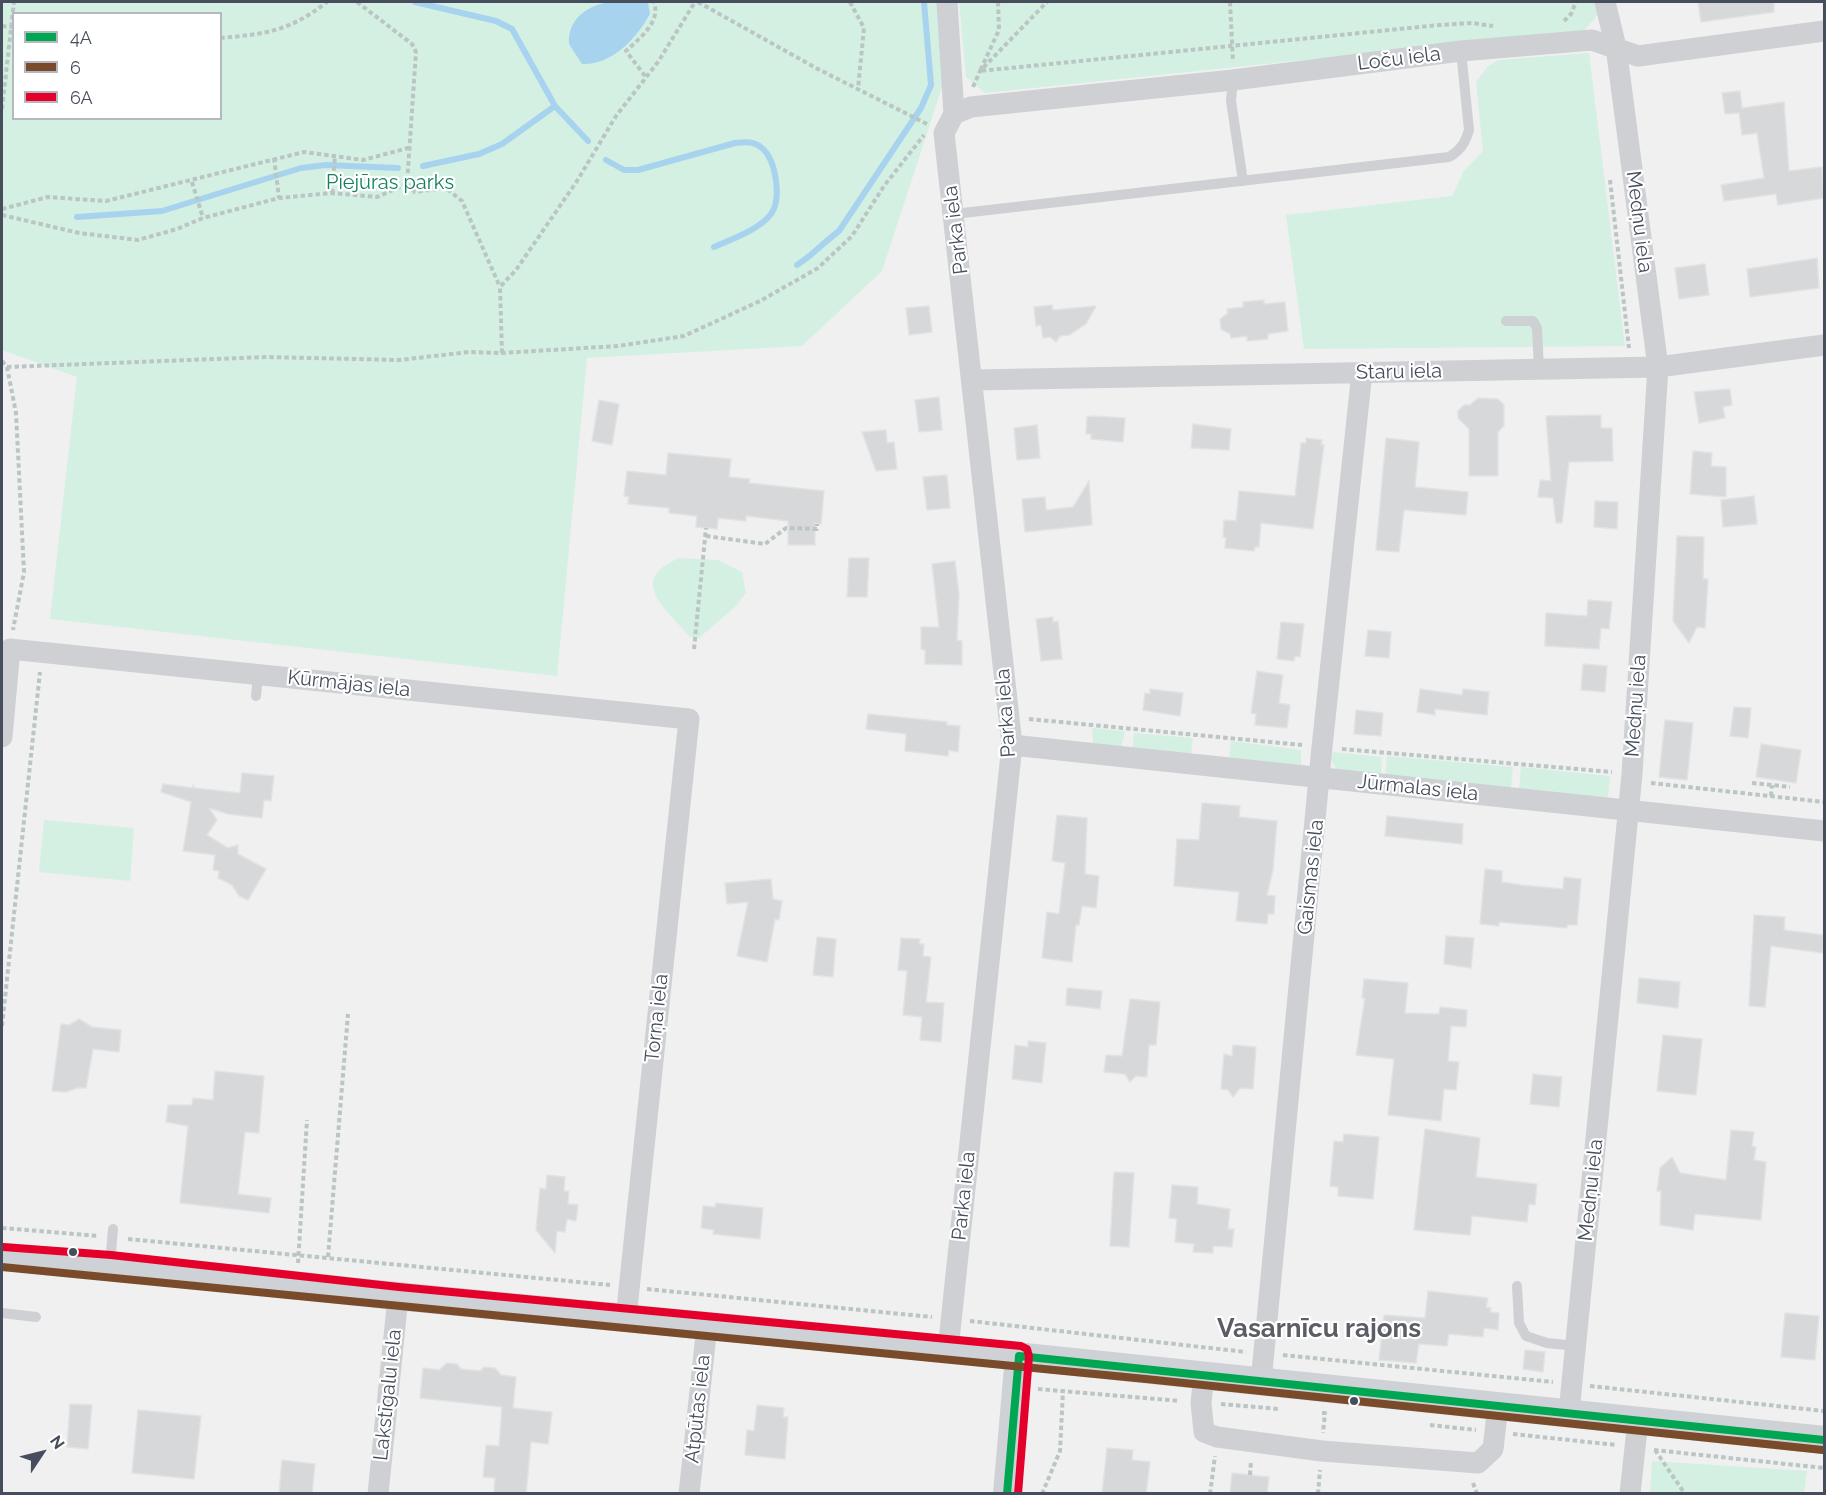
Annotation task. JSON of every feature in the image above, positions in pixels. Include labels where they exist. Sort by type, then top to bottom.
[{"type":"street","name":"Parka iela","points":[[947,2],[965,105],[944,133],[1012,745],[948,1350]]},
{"type":"street","name":"Medņu iela","points":[[1569,1412],[1632,774],[1658,367],[1616,47],[1605,2]]},
{"type":"street","name":"Loču iela","points":[[965,105],[1233,80],[1461,51],[1592,40],[1638,56],[1824,31]]},
{"type":"street","name":"Staru iela","points":[[973,380],[1658,367],[1824,345]]},
{"type":"street","name":"Gaismas iela","points":[[1261,1382],[1362,372]]},
{"type":"street","name":"Kūrmājas iela","points":[[10,649],[689,719]]},
{"type":"street","points":[[2,737],[10,649]]},
{"type":"street","name":"Torņa iela","points":[[626,1318],[689,719]]},
{"type":"street","name":"Jūrmalas iela","points":[[1012,745],[1824,831]]},
{"type":"street","points":[[2,1257],[112,1244],[296,1284],[398,1297],[707,1325],[1204,1375],[1497,1419],[1569,1412],[1824,1440]]},
{"type":"street","name":"Lakstīgalu iela","points":[[378,1494],[398,1297]]},
{"type":"street","name":"Atpūtas iela","points":[[689,1494],[707,1325]]},
{"type":"street","points":[[1007,1494],[1019,1356]]},
{"type":"street","points":[[1204,1375],[1201,1422],[1204,1432],[1216,1437],[1322,1451],[1468,1464],[1478,1463],[1487,1457],[1492,1449],[1497,1419]]},
{"type":"street","points":[[1630,1494],[1645,1449],[1638,1420]]},
{"type":"lane","points":[[954,214],[1449,157],[1458,152],[1466,142],[1469,130],[1461,51]]},
{"type":"lane","points":[[1233,80],[1231,100],[1243,181]]},
{"type":"lane","points":[[1506,321],[1533,321],[1537,328],[1539,370]]},
{"type":"lane","points":[[256,696],[258,675]]},
{"type":"lane","points":[[1517,1286],[1519,1323],[1526,1336],[1547,1343],[1576,1346]]},
{"type":"lane","points":[[2,1313],[36,1317]]},
{"type":"path","points":[[222,38],[263,34],[304,20],[327,2]]},
{"type":"path","points":[[357,2],[412,44],[416,52],[412,147],[407,184]]},
{"type":"path","points":[[645,76],[626,51],[652,23],[656,14],[654,2]]},
{"type":"path","points":[[7,367],[267,357],[399,360],[469,352],[502,354],[618,346],[684,336],[760,302],[818,268],[852,236],[901,162],[930,125],[858,90],[696,2],[658,62],[616,116],[577,181],[516,270],[500,287]]},
{"type":"path","points":[[850,2],[864,28],[858,90]]},
{"type":"path","points":[[965,105],[999,30],[998,2]]},
{"type":"path","points":[[980,71],[1047,2]]},
{"type":"path","points":[[1230,2],[1233,80]]},
{"type":"path","points":[[980,71],[1440,25],[1472,23],[1504,27]]},
{"type":"path","points":[[2,26],[12,27],[2,109]]},
{"type":"path","points":[[2,209],[48,197],[106,201],[192,182],[274,158],[304,152],[363,160],[412,147]]},
{"type":"path","points":[[332,193],[335,156]]},
{"type":"path","points":[[274,158],[279,198]]},
{"type":"path","points":[[1609,171],[1629,347]]},
{"type":"path","points":[[192,182],[203,218]]},
{"type":"path","points":[[407,184],[415,192],[446,188],[462,201],[500,287],[502,354]]},
{"type":"path","points":[[2,215],[79,233],[138,240],[177,229],[203,218],[279,198],[332,193],[376,197],[407,184]]},
{"type":"path","points":[[2,361],[7,367],[16,413],[24,572],[10,649]]},
{"type":"path","points":[[706,536],[765,544],[780,530],[817,529],[817,524]]},
{"type":"path","points":[[694,649],[706,528]]},
{"type":"path","points":[[2,1026],[41,664]]},
{"type":"path","points":[[1028,719],[1305,745]]},
{"type":"path","points":[[1337,749],[1632,774],[1654,785],[1824,802]]},
{"type":"path","points":[[1752,783],[1790,787]]},
{"type":"path","points":[[1771,796],[1772,785]]},
{"type":"path","points":[[328,1257],[348,1014]]},
{"type":"path","points":[[296,1284],[307,1120]]},
{"type":"path","points":[[2,1228],[112,1244],[298,1254],[1555,1382]]},
{"type":"path","points":[[1605,1388],[1824,1411]]},
{"type":"path","points":[[1042,1494],[1060,1451],[1063,1391]]},
{"type":"path","points":[[1325,1413],[1336,1414]]},
{"type":"path","points":[[1427,1425],[1497,1419],[1645,1449],[1824,1468]]},
{"type":"path","points":[[1645,1449],[1685,1494]]},
{"type":"green space","name":"Piejūras parks","points":[[2,2],[941,2],[945,78],[882,271],[802,346],[587,358],[557,676],[50,619],[77,377],[2,350]]},
{"type":"green space","points":[[959,2],[1596,2],[1599,13],[1584,31],[985,93],[966,77]]},
{"type":"green space","points":[[1589,53],[1625,346],[1304,349],[1286,215],[1452,196],[1464,171],[1483,151],[1476,82],[1488,66],[1499,60]]},
{"type":"green space","points":[[679,558],[718,560],[742,572],[746,593],[735,607],[699,638],[690,637],[662,606],[653,586],[655,576],[663,567]]},
{"type":"green space","points":[[1092,728],[1125,731],[1121,749],[1093,743]]},
{"type":"green space","points":[[1134,733],[1193,738],[1191,755],[1132,750]]},
{"type":"green space","points":[[1231,741],[1301,750],[1301,765],[1229,759]]},
{"type":"green space","points":[[1333,752],[1382,757],[1381,773],[1377,777],[1338,772],[1331,759]]},
{"type":"green space","points":[[1387,756],[1513,767],[1511,788],[1385,777]]},
{"type":"green space","points":[[1521,767],[1610,776],[1608,798],[1519,789]]},
{"type":"green space","points":[[44,820],[134,828],[130,881],[39,872]]},
{"type":"green space","points":[[1652,1461],[1807,1471],[1804,1493],[1650,1493]]},
{"type":"water","points":[[610,2],[648,2],[650,14],[638,32],[622,49],[603,60],[582,64],[569,44],[571,27],[587,10]]},
{"type":"building","points":[[1698,2],[1774,2],[1774,12],[1701,22]]},
{"type":"building","points":[[1740,91],[1742,108],[1784,102],[1789,171],[1822,167],[1824,198],[1778,205],[1776,194],[1724,201],[1721,185],[1764,178],[1757,133],[1742,135],[1739,113],[1725,114],[1722,93]]},
{"type":"building","points":[[1817,258],[1819,288],[1750,297],[1747,269]]},
{"type":"building","points":[[1705,264],[1709,295],[1679,299],[1675,268]]},
{"type":"building","points":[[1264,300],[1264,304],[1285,302],[1288,331],[1268,334],[1268,339],[1247,341],[1247,336],[1231,338],[1230,334],[1221,329],[1220,319],[1228,313],[1227,309],[1243,307],[1243,302]]},
{"type":"building","points":[[1052,305],[1053,310],[1096,306],[1086,324],[1069,335],[1060,336],[1056,342],[1050,337],[1043,338],[1041,325],[1036,326],[1034,307]]},
{"type":"building","points":[[929,306],[932,332],[909,335],[906,308]]},
{"type":"building","points":[[1730,389],[1732,405],[1723,407],[1725,418],[1699,423],[1694,392]]},
{"type":"building","points":[[939,397],[942,430],[919,432],[915,400]]},
{"type":"building","points":[[1478,398],[1498,399],[1504,405],[1504,426],[1498,432],[1498,476],[1469,476],[1469,429],[1458,418],[1458,411]]},
{"type":"building","points":[[599,400],[619,404],[612,445],[592,441]]},
{"type":"building","points":[[1601,415],[1601,428],[1612,428],[1613,461],[1569,462],[1562,523],[1556,523],[1553,498],[1538,497],[1540,480],[1551,481],[1546,416]]},
{"type":"building","points":[[1087,417],[1125,418],[1123,442],[1091,439],[1091,434],[1086,434]]},
{"type":"building","points":[[1193,424],[1231,429],[1229,450],[1191,448]]},
{"type":"building","points":[[1037,425],[1040,458],[1017,460],[1014,428]]},
{"type":"building","points":[[886,430],[887,443],[894,442],[897,469],[876,471],[862,432]]},
{"type":"building","points":[[1306,438],[1322,440],[1321,445],[1324,445],[1313,529],[1261,523],[1259,547],[1255,547],[1254,551],[1225,548],[1224,520],[1236,521],[1239,491],[1295,496],[1301,443],[1306,443]]},
{"type":"building","points":[[1386,438],[1419,442],[1415,487],[1468,492],[1466,515],[1404,510],[1399,552],[1376,550]]},
{"type":"building","points":[[1693,451],[1712,453],[1711,466],[1726,467],[1726,497],[1690,494]]},
{"type":"building","points":[[668,453],[731,459],[729,477],[750,479],[749,483],[824,491],[821,524],[815,523],[815,545],[788,545],[788,521],[746,516],[746,521],[718,518],[717,529],[696,527],[697,516],[669,513],[669,508],[628,504],[629,497],[624,496],[627,471],[666,475]]},
{"type":"building","points":[[947,475],[950,508],[927,510],[923,477]]},
{"type":"building","points":[[1089,481],[1092,525],[1025,532],[1022,499],[1045,497],[1046,510],[1073,507]]},
{"type":"building","points":[[1754,496],[1757,524],[1723,527],[1721,500]]},
{"type":"building","points":[[1595,501],[1618,502],[1617,529],[1594,527]]},
{"type":"building","points":[[1677,536],[1704,537],[1703,579],[1708,579],[1705,628],[1697,627],[1689,643],[1673,621]]},
{"type":"building","points":[[849,558],[869,558],[867,597],[847,597]]},
{"type":"building","points":[[955,561],[959,594],[957,640],[962,641],[962,665],[925,664],[925,650],[921,649],[921,627],[939,627],[932,564]]},
{"type":"building","points":[[1588,600],[1612,602],[1609,629],[1601,628],[1599,649],[1545,646],[1546,613],[1587,616]]},
{"type":"building","points":[[1053,617],[1053,622],[1058,621],[1062,659],[1041,661],[1036,619]]},
{"type":"building","points":[[1281,622],[1304,624],[1300,657],[1295,656],[1294,661],[1277,659]]},
{"type":"building","points":[[1368,630],[1391,632],[1389,658],[1365,656]]},
{"type":"building","points":[[1583,664],[1607,666],[1605,692],[1581,690]]},
{"type":"building","points":[[1257,671],[1283,675],[1279,703],[1290,705],[1287,728],[1255,725],[1256,714],[1251,713]]},
{"type":"building","points":[[1150,689],[1183,693],[1180,716],[1143,710],[1145,693],[1150,694]]},
{"type":"building","points":[[1420,689],[1462,695],[1463,689],[1489,692],[1487,715],[1435,709],[1435,715],[1417,712]]},
{"type":"building","points":[[1734,707],[1751,708],[1748,738],[1730,736]]},
{"type":"building","points":[[1356,710],[1383,713],[1381,736],[1354,734]]},
{"type":"building","points":[[868,714],[947,722],[947,725],[960,726],[958,752],[949,750],[948,756],[905,751],[906,734],[866,729]]},
{"type":"building","points":[[1665,720],[1693,723],[1687,780],[1659,777]]},
{"type":"building","points":[[1761,744],[1801,750],[1796,783],[1756,777]]},
{"type":"building","points":[[242,773],[274,776],[271,801],[264,800],[262,818],[228,814],[209,808],[217,820],[207,835],[228,848],[238,845],[238,854],[266,869],[248,900],[239,896],[232,885],[218,878],[219,871],[213,870],[215,855],[183,851],[191,802],[161,792],[163,784],[193,788],[193,785],[195,788],[240,793]]},
{"type":"building","points":[[1202,803],[1240,806],[1239,817],[1277,821],[1273,870],[1267,895],[1275,896],[1274,914],[1268,914],[1267,924],[1236,921],[1239,892],[1174,886],[1177,839],[1199,840]]},
{"type":"building","points":[[1057,815],[1087,818],[1085,874],[1099,876],[1096,908],[1082,906],[1079,925],[1076,925],[1072,962],[1042,958],[1047,912],[1059,914],[1065,863],[1052,861]]},
{"type":"building","points":[[1387,816],[1463,824],[1462,844],[1385,836]]},
{"type":"building","points":[[1485,869],[1502,871],[1502,882],[1521,885],[1563,889],[1564,877],[1581,879],[1577,925],[1567,925],[1567,928],[1499,922],[1499,926],[1480,924]]},
{"type":"building","points":[[771,879],[773,899],[782,901],[779,920],[775,919],[767,962],[737,956],[748,902],[727,904],[725,883]]},
{"type":"building","points":[[1754,915],[1785,917],[1784,930],[1824,935],[1823,953],[1771,946],[1765,1007],[1749,1006]]},
{"type":"building","points":[[1446,936],[1474,938],[1471,968],[1444,964]]},
{"type":"building","points":[[817,937],[836,939],[833,977],[813,975]]},
{"type":"building","points":[[901,938],[920,939],[919,944],[924,944],[923,956],[931,957],[926,1002],[944,1003],[941,1042],[920,1040],[922,1017],[903,1015],[907,971],[898,970]]},
{"type":"building","points":[[1639,978],[1680,982],[1678,1008],[1637,1003]]},
{"type":"building","points":[[1364,979],[1408,983],[1405,1013],[1439,1014],[1440,1007],[1467,1010],[1466,1027],[1451,1026],[1448,1061],[1459,1062],[1456,1090],[1444,1089],[1441,1121],[1388,1115],[1394,1059],[1356,1055],[1365,998],[1362,998]]},
{"type":"building","points":[[1067,988],[1102,991],[1100,1009],[1066,1005]]},
{"type":"building","points":[[1130,999],[1160,1002],[1156,1045],[1149,1045],[1147,1077],[1136,1076],[1130,1082],[1125,1074],[1104,1072],[1106,1055],[1122,1056]]},
{"type":"building","points":[[79,1019],[92,1027],[121,1030],[119,1052],[93,1049],[86,1088],[66,1092],[52,1091],[61,1024],[69,1025]]},
{"type":"building","points":[[1663,1035],[1702,1039],[1696,1095],[1657,1091]]},
{"type":"building","points":[[1028,1041],[1046,1043],[1042,1083],[1012,1079],[1015,1045],[1028,1047]]},
{"type":"building","points":[[1233,1045],[1256,1047],[1253,1089],[1240,1088],[1233,1097],[1228,1090],[1221,1089],[1224,1054],[1232,1056]]},
{"type":"building","points":[[215,1071],[264,1076],[259,1133],[245,1132],[238,1194],[271,1198],[269,1213],[180,1203],[188,1126],[166,1122],[168,1105],[192,1105],[193,1098],[213,1100]]},
{"type":"building","points":[[1533,1074],[1562,1077],[1559,1107],[1530,1104]]},
{"type":"building","points":[[1425,1129],[1480,1138],[1476,1177],[1537,1184],[1535,1205],[1529,1204],[1527,1222],[1472,1216],[1470,1235],[1414,1230]]},
{"type":"building","points":[[1731,1130],[1754,1132],[1752,1146],[1756,1147],[1754,1160],[1766,1162],[1761,1220],[1695,1214],[1693,1230],[1660,1225],[1661,1191],[1657,1191],[1660,1168],[1672,1157],[1680,1173],[1726,1180]]},
{"type":"building","points":[[1344,1134],[1379,1137],[1373,1199],[1338,1196],[1338,1187],[1330,1186],[1334,1141],[1343,1142]]},
{"type":"building","points":[[1114,1172],[1134,1173],[1129,1247],[1110,1246]]},
{"type":"building","points":[[547,1175],[565,1177],[564,1191],[569,1191],[568,1204],[578,1205],[576,1221],[567,1219],[565,1232],[557,1231],[555,1253],[536,1230],[540,1188],[546,1189]]},
{"type":"building","points":[[1172,1185],[1198,1187],[1197,1204],[1230,1209],[1228,1229],[1234,1229],[1232,1247],[1213,1246],[1213,1253],[1193,1252],[1194,1244],[1175,1242],[1177,1219],[1169,1218]]},
{"type":"building","points":[[716,1203],[763,1208],[760,1239],[713,1234],[714,1230],[701,1228],[703,1206],[715,1207]]},
{"type":"building","points":[[1428,1291],[1488,1298],[1486,1307],[1491,1308],[1490,1312],[1499,1313],[1498,1330],[1484,1328],[1483,1337],[1449,1334],[1447,1346],[1419,1344],[1416,1363],[1379,1360],[1384,1315],[1425,1318]]},
{"type":"building","points":[[1785,1313],[1819,1316],[1815,1360],[1781,1357]]},
{"type":"building","points":[[1525,1350],[1545,1352],[1543,1372],[1523,1369]]},
{"type":"building","points":[[447,1363],[457,1364],[461,1369],[480,1371],[484,1367],[495,1368],[501,1375],[516,1377],[513,1408],[552,1412],[548,1444],[531,1442],[526,1494],[494,1494],[495,1478],[483,1477],[486,1445],[499,1446],[502,1407],[420,1398],[423,1368],[439,1370]]},
{"type":"building","points":[[70,1404],[92,1405],[88,1449],[67,1447]]},
{"type":"building","points":[[757,1405],[784,1408],[783,1417],[788,1417],[785,1459],[745,1455],[747,1430],[754,1431]]},
{"type":"building","points":[[138,1410],[201,1416],[194,1479],[132,1473]]},
{"type":"building","points":[[1107,1448],[1133,1450],[1132,1460],[1150,1462],[1146,1494],[1102,1494]]},
{"type":"building","points":[[282,1460],[315,1464],[312,1494],[279,1494]]},
{"type":"building","points":[[1232,1473],[1269,1477],[1267,1494],[1230,1494]]},
{"type":"waterway","points":[[415,2],[496,21],[512,29],[555,106],[588,141]]},
{"type":"waterway","points":[[797,265],[839,231],[921,108],[931,85],[924,2]]},
{"type":"waterway","points":[[423,166],[479,154],[502,144],[555,106]]},
{"type":"waterway","points":[[606,160],[624,170],[638,170],[735,143],[753,143],[762,148],[771,161],[776,180],[776,199],[771,214],[760,225],[745,234],[714,247]]},
{"type":"waterway","points":[[77,217],[162,211],[301,168],[326,165],[398,168]]},
{"type":"transit line","name":"6A","points":[[3,1247],[111,1255],[399,1287],[1021,1346],[1027,1349],[1029,1356],[1018,1494]]},
{"type":"transit line","name":"6","points":[[2,1267],[1146,1379],[1823,1450]]},
{"type":"transit line","name":"4A","points":[[1019,1356],[1824,1440]]},
{"type":"transit line","name":"4A","points":[[1007,1494],[1019,1356]]},
{"type":"district","name":"Vasarnīcu rajons","points":[[1319,1329]]}]
